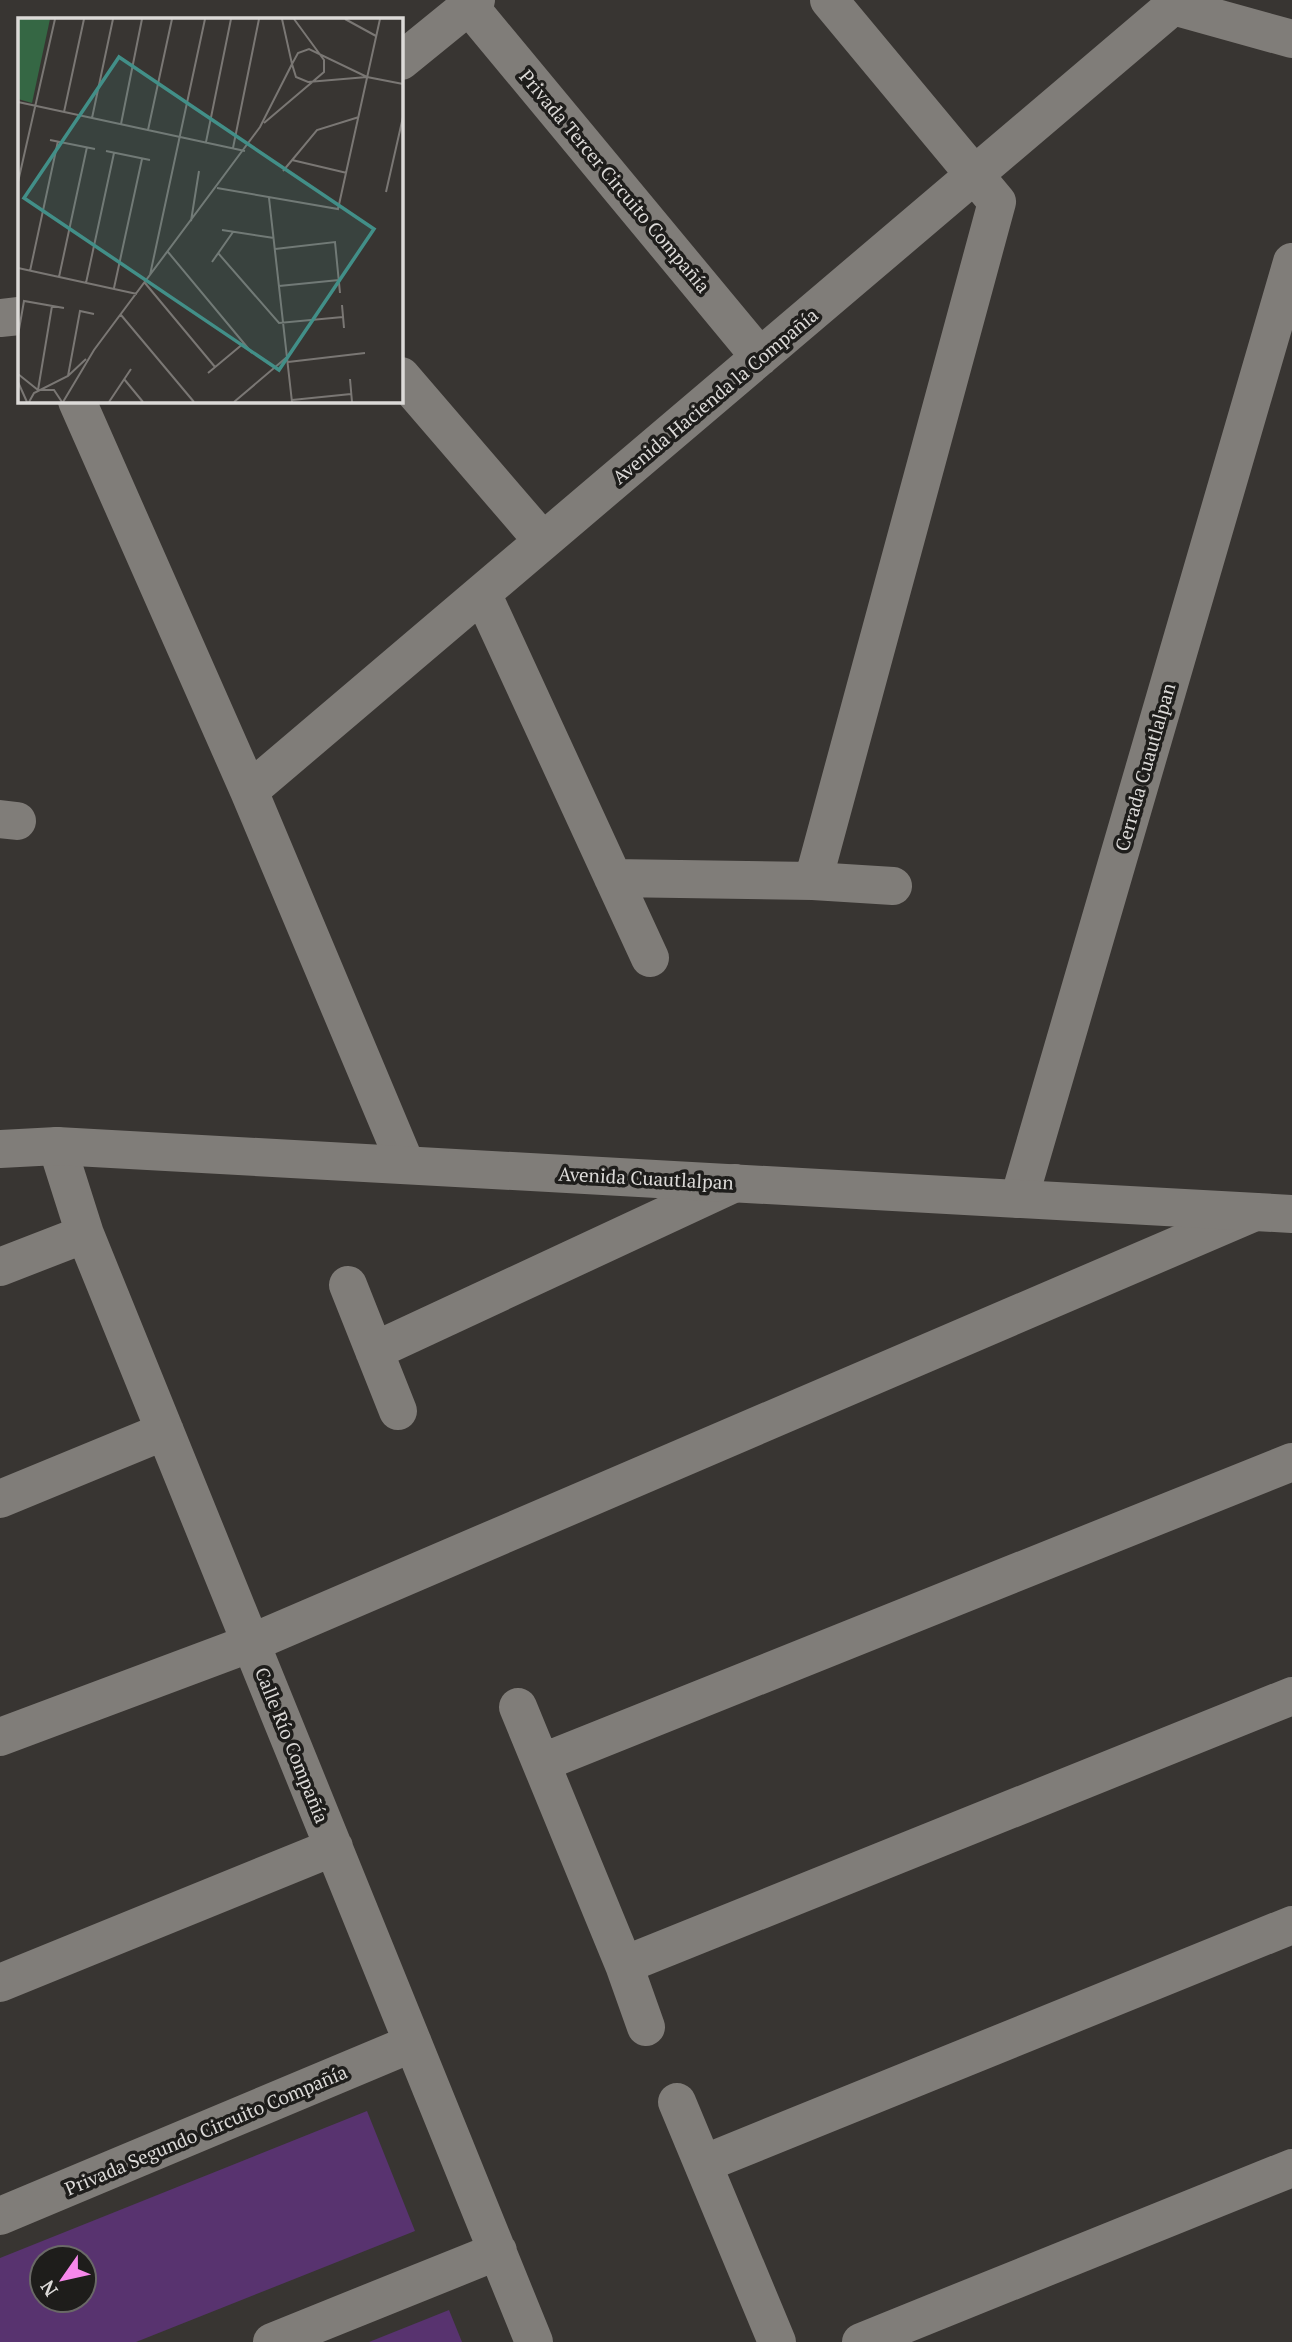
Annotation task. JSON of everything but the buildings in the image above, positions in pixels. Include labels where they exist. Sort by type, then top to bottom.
[{"type":"street","points":[[813,881],[997,202],[830,0]]},
{"type":"street","name":"Privada Tercer Circuito Compañía","points":[[402,60],[472,3],[760,357]]},
{"type":"street","points":[[1177,3],[1292,39]]},
{"type":"street","name":"Avenida Hacienda la Compañía","points":[[249,791],[1177,3]]},
{"type":"street","name":"Cerrada Cuautlalpan","points":[[1018,1199],[1282,338],[1292,262]]},
{"type":"street","points":[[0,318],[18,316]]},
{"type":"street","points":[[402,377],[543,541]]},
{"type":"street","points":[[77,402],[249,791],[406,1165]]},
{"type":"street","points":[[482,593],[650,958]]},
{"type":"street","points":[[613,878],[813,881],[892,886]]},
{"type":"street","name":"Avenida Cuautlalpan","points":[[0,1149],[57,1146],[1273,1213]]},
{"type":"street","name":"Calle Río Compañía","points":[[57,1146],[85,1234],[534,2342]]},
{"type":"street","points":[[374,1352],[735,1183]]},
{"type":"street","points":[[0,1737],[251,1643],[1273,1213]]},
{"type":"street","points":[[0,1267],[85,1234]]},
{"type":"street","points":[[348,1285],[398,1411]]},
{"type":"street","points":[[0,1499],[165,1432]]},
{"type":"street","points":[[541,1763],[1292,1462]]},
{"type":"street","points":[[624,1965],[1292,1696]]},
{"type":"street","points":[[518,1707],[624,1965],[646,2026]]},
{"type":"street","points":[[0,1983],[334,1847]]},
{"type":"street","points":[[703,2164],[1292,1925]]},
{"type":"street","name":"Privada Segundo Circuito Compañía","points":[[0,2216],[413,2043]]},
{"type":"street","points":[[677,2102],[777,2342]]},
{"type":"street","points":[[861,2342],[1292,2168]]},
{"type":"street","points":[[272,2342],[498,2251]]}]
